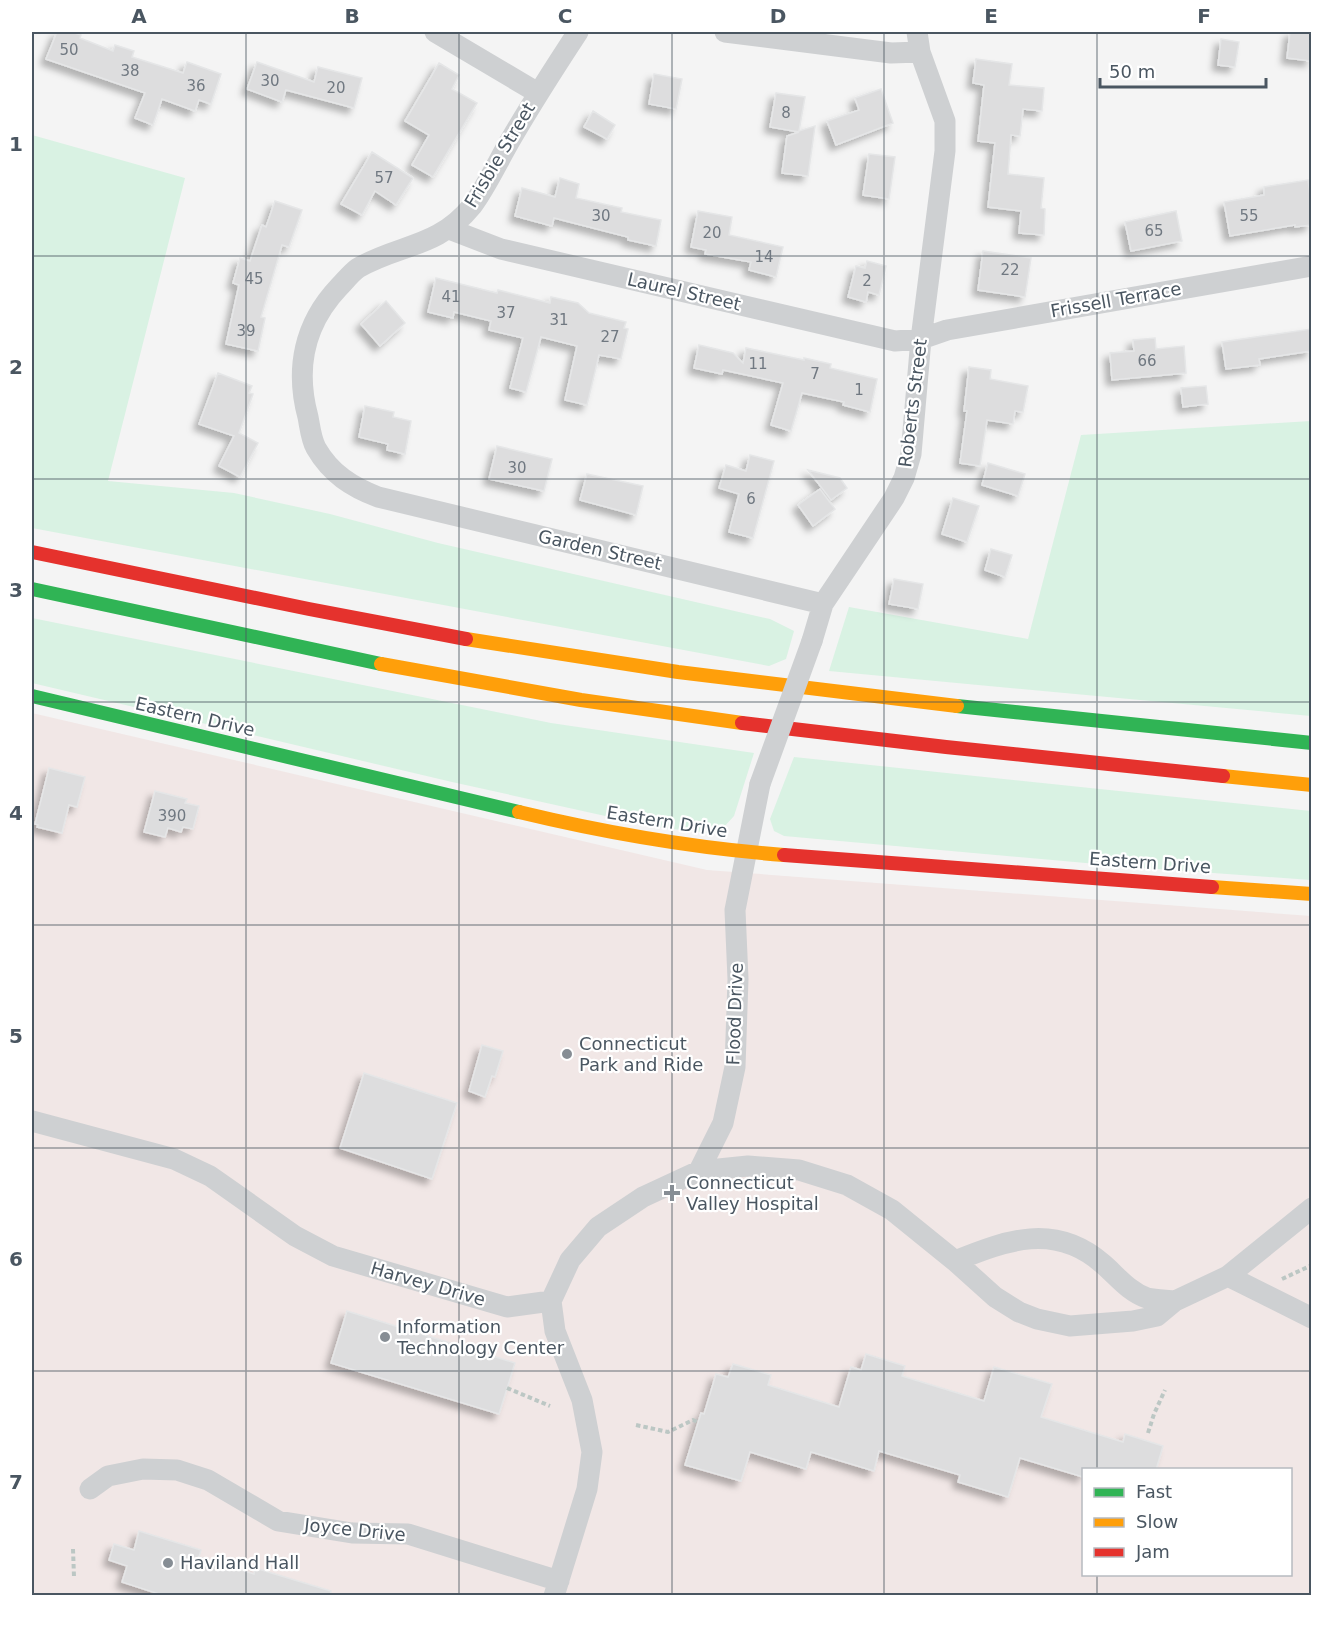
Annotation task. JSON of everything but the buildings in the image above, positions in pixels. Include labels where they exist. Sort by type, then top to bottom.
[{"type":"main road","points":[[32,552],[333,615],[588,659],[837,693],[1311,743]]},
{"type":"main road","points":[[32,589],[411,670],[600,703],[832,734],[1311,785]]},
{"type":"main road","name":"Eastern Drive","points":[[32,696],[578,826],[662,841],[746,852],[1311,894]]},
{"type":"street","points":[[435,32],[538,93]]},
{"type":"street","name":"Frisbie Street","points":[[378,497],[355,488],[335,472],[315,447],[301,380],[305,345],[314,319],[333,293],[357,269],[449,229],[472,205],[538,93],[578,32]]},
{"type":"street","points":[[725,32],[891,53],[918,42]]},
{"type":"street","name":"Roberts Street","points":[[746,852],[760,784],[812,641],[823,604],[894,498],[904,478],[911,454],[921,339],[945,151],[945,121],[918,42]]},
{"type":"street","name":"Laurel Street","points":[[449,229],[501,249],[895,341],[921,339]]},
{"type":"street","name":"Frissell Terrace","points":[[921,339],[947,330],[1311,266]]},
{"type":"street","name":"Garden Street","points":[[378,497],[823,604]]},
{"type":"street","name":"Flood Drive","points":[[699,1171],[723,1123],[735,1067],[738,979],[735,910],[746,852]]},
{"type":"street","name":"Harvey Drive","points":[[32,1122],[174,1160],[210,1176],[295,1236],[333,1256],[507,1307],[551,1301]]},
{"type":"street","points":[[556,1588],[587,1489],[592,1452],[582,1400],[555,1331],[551,1301],[570,1260],[598,1227],[643,1197],[699,1171],[748,1166],[799,1170],[847,1185],[892,1210],[996,1297],[1019,1311],[1037,1319],[1070,1326],[1132,1321],[1157,1316],[1175,1301],[1228,1275],[1311,1208]]},
{"type":"street","points":[[955,1261],[1006,1242],[1040,1238],[1053,1239],[1066,1242],[1093,1256],[1137,1293],[1148,1298],[1175,1301]]},
{"type":"street","points":[[1228,1275],[1311,1318]]},
{"type":"street","name":"Joyce Drive","points":[[90,1489],[108,1476],[143,1469],[177,1470],[208,1480],[278,1521],[352,1533],[408,1534],[556,1588]]},
{"type":"path","points":[[1279,1281],[1311,1265]]},
{"type":"path","points":[[507,1388],[550,1406]]},
{"type":"path","points":[[1148,1433],[1165,1390]]},
{"type":"path","points":[[636,1425],[668,1432],[693,1420],[698,1422]]},
{"type":"path","points":[[73,1549],[74,1578]]},
{"type":"shaded area","name":"Connecticut Valley Hospital","points":[[32,713],[707,870],[1311,916],[1311,1595],[32,1596]]},
{"type":"green space","points":[[32,135],[185,178],[108,481],[234,493],[330,514],[438,543],[770,619],[794,631],[786,659],[769,666],[32,528]]},
{"type":"green space","points":[[1311,421],[1311,716],[829,671],[849,607],[1028,639],[1081,435]]},
{"type":"green space","points":[[32,618],[551,723],[754,753],[734,816],[723,828],[708,833],[655,827],[452,782],[32,683]]},
{"type":"green space","points":[[794,757],[1311,811],[1311,880],[1130,867],[784,836],[774,831],[770,819]]},
{"type":"traffic: fast","points":[[32,589],[381,664]]},
{"type":"traffic: fast","points":[[32,696],[519,812]]},
{"type":"traffic: fast","points":[[957,706],[1312,743]]},
{"type":"traffic: slow","points":[[466,639],[678,672],[957,706]]},
{"type":"traffic: slow","points":[[381,664],[581,700],[742,723]]},
{"type":"traffic: slow","points":[[1223,776],[1312,785]]},
{"type":"traffic: slow","points":[[519,812],[650,839],[784,855]]},
{"type":"traffic: slow","points":[[1212,887],[1312,894]]},
{"type":"traffic: jam","points":[[32,552],[466,639]]},
{"type":"traffic: jam","points":[[742,723],[1223,776]]},
{"type":"traffic: jam","points":[[784,855],[1212,887]]},
{"type":"place","name":"Connecticut Park and Ride","points":[[567,1054]]},
{"type":"place","name":"Connecticut Valley Hospital","points":[[672,1193]]},
{"type":"place","name":"Information Technology Center","points":[[385,1337]]},
{"type":"place","name":"Haviland Hall","points":[[168,1563]]}]
